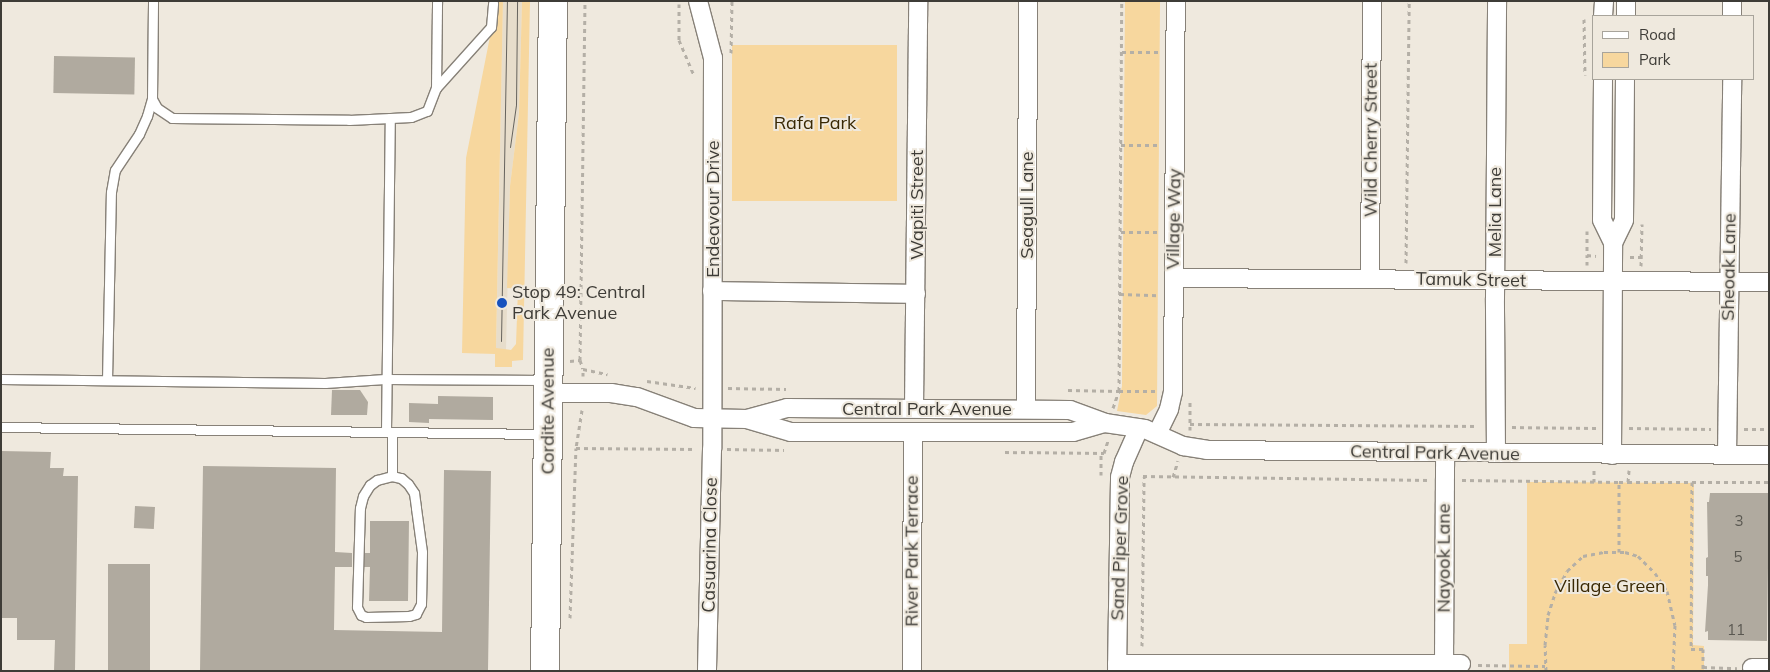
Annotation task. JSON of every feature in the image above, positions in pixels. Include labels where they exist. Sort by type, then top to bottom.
[{"type":"main road","name":"Cordite Avenue","points":[[545,671],[553,1]]},
{"type":"street","name":"Endeavour Drive","points":[[698,1],[713,58],[711,419]]},
{"type":"street","name":"Wapiti Street","points":[[914,408],[918,1]]},
{"type":"street","name":"Seagull Lane","points":[[1026,409],[1028,1]]},
{"type":"street","name":"Village Way","points":[[1157,434],[1169,410],[1173,392],[1176,1]]},
{"type":"street","name":"Wild Cherry Street","points":[[1370,278],[1372,1]]},
{"type":"street","name":"Melia Lane","points":[[1496,454],[1497,1]]},
{"type":"street","points":[[1604,1],[1604,15]]},
{"type":"street","points":[[1626,1],[1626,15]]},
{"type":"street","points":[[1732,1],[1732,15]]},
{"type":"street","points":[[1603,80],[1602,220],[1613,243]]},
{"type":"street","points":[[1612,455],[1613,243],[1624,220],[1625,80]]},
{"type":"street","name":"Sheoak Lane","points":[[1727,455],[1732,80]]},
{"type":"street","name":"Tamuk Street","points":[[1174,278],[1769,282]]},
{"type":"street","points":[[712,291],[916,294]]},
{"type":"street","name":"Central Park Avenue","points":[[548,386],[637,397],[694,418],[711,419],[748,419],[787,408],[1070,410],[1105,423],[1139,428],[1183,446],[1207,450],[1769,455]]},
{"type":"street","name":"Casuarina Close","points":[[707,671],[711,419]]},
{"type":"street","name":"Central Park Avenue","points":[[748,419],[791,432],[1073,432],[1105,423]]},
{"type":"street","name":"Sand Piper Grove","points":[[1117,668],[1120,477],[1124,462],[1139,428]]},
{"type":"street","name":"River Park Terrace","points":[[912,671],[913,432]]},
{"type":"street","name":"Nayook Lane","points":[[1445,453],[1445,480],[1460,665]]},
{"type":"street","points":[[1117,668],[1414,668],[1460,665]]},
{"type":"lane","points":[[107,380],[111,192],[115,170],[139,134],[152,99],[153,1]]},
{"type":"lane","points":[[436,88],[437,1]]},
{"type":"lane","points":[[152,99],[157,108],[172,118],[349,120],[411,117],[427,111],[436,88],[490,27],[493,3]]},
{"type":"lane","points":[[390,118],[385,379],[392,476]]},
{"type":"lane","points":[[1,379],[325,383],[385,379],[548,386]]},
{"type":"lane","points":[[1,427],[389,431],[547,435]]},
{"type":"lane","points":[[392,476],[401,478],[414,493],[422,552],[421,604],[416,614],[408,616],[366,617],[361,615],[357,607],[360,508],[363,496],[370,485],[377,480],[392,476]]},
{"type":"path","points":[[580,360],[585,1]]},
{"type":"path","points":[[1119,390],[1122,1]]},
{"type":"path","points":[[1406,279],[1408,1]]},
{"type":"path","points":[[1122,52],[1176,53]]},
{"type":"path","points":[[1121,145],[1175,144]]},
{"type":"path","points":[[1120,232],[1174,232]]},
{"type":"path","points":[[1593,418],[1594,482]]},
{"type":"path","points":[[570,623],[576,448]]},
{"type":"path","points":[[1628,482],[1630,454]]},
{"type":"path","points":[[1124,462],[1144,477],[1769,482]]},
{"type":"path","points":[[1144,477],[1142,646],[1151,646]]},
{"type":"path","points":[[1619,482],[1619,552]]},
{"type":"path","points":[[1692,482],[1691,649],[1703,649],[1703,669],[1761,668]]},
{"type":"path","points":[[1546,671],[1548,615],[1555,593],[1567,571],[1583,556],[1604,552],[1619,552],[1638,556],[1654,572],[1667,591],[1675,624],[1673,671]]},
{"type":"path","points":[[1460,665],[1545,666]]},
{"type":"shaded area","points":[[503,1],[522,1],[519,113],[510,186],[506,350],[496,349]]},
{"type":"green space","points":[[497,1],[503,1],[496,348],[511,350],[516,344],[518,289],[507,288],[510,186],[519,113],[522,1],[530,1],[523,360],[512,361],[512,367],[495,367],[495,354],[462,353],[466,158]]},
{"type":"green space","points":[[1125,1],[1160,1],[1157,406],[1146,415],[1117,411],[1122,386]]},
{"type":"green space","name":"Rafa Park","points":[[732,45],[897,45],[897,201],[732,201]]},
{"type":"green space","name":"Village Green","points":[[1527,482],[1694,483],[1693,645],[1704,646],[1704,671],[1509,671],[1509,644],[1527,644]]},
{"type":"building","points":[[54,56],[135,57],[134,94],[53,93]]},
{"type":"building","points":[[332,390],[360,390],[368,402],[367,415],[331,415]]},
{"type":"building","points":[[438,396],[493,397],[493,420],[429,419],[429,423],[409,422],[409,403],[438,404]]},
{"type":"building","points":[[1,451],[51,452],[50,468],[64,468],[63,476],[78,476],[75,671],[54,671],[55,640],[17,640],[17,618],[1,618]]},
{"type":"building","points":[[203,466],[336,468],[335,552],[352,553],[352,567],[335,567],[334,630],[442,632],[444,470],[491,471],[488,671],[200,671]]},
{"type":"building","points":[[1710,493],[1769,493],[1767,641],[1708,640],[1708,631],[1705,632],[1708,585],[1706,558],[1708,557],[1707,502],[1709,502]]},
{"type":"building","points":[[135,506],[155,507],[154,529],[134,528]]},
{"type":"building","points":[[370,521],[409,521],[408,601],[369,601],[370,567],[364,567],[365,553],[370,553]]},
{"type":"building","points":[[108,564],[150,564],[150,671],[108,671]]},
{"type":"tram line","points":[[501,341],[507,1]]},
{"type":"tram line","points":[[510,147],[516,105],[517,1]]},
{"type":"place","name":"Stop 49: Central Park Avenue","points":[[502,303]]}]
